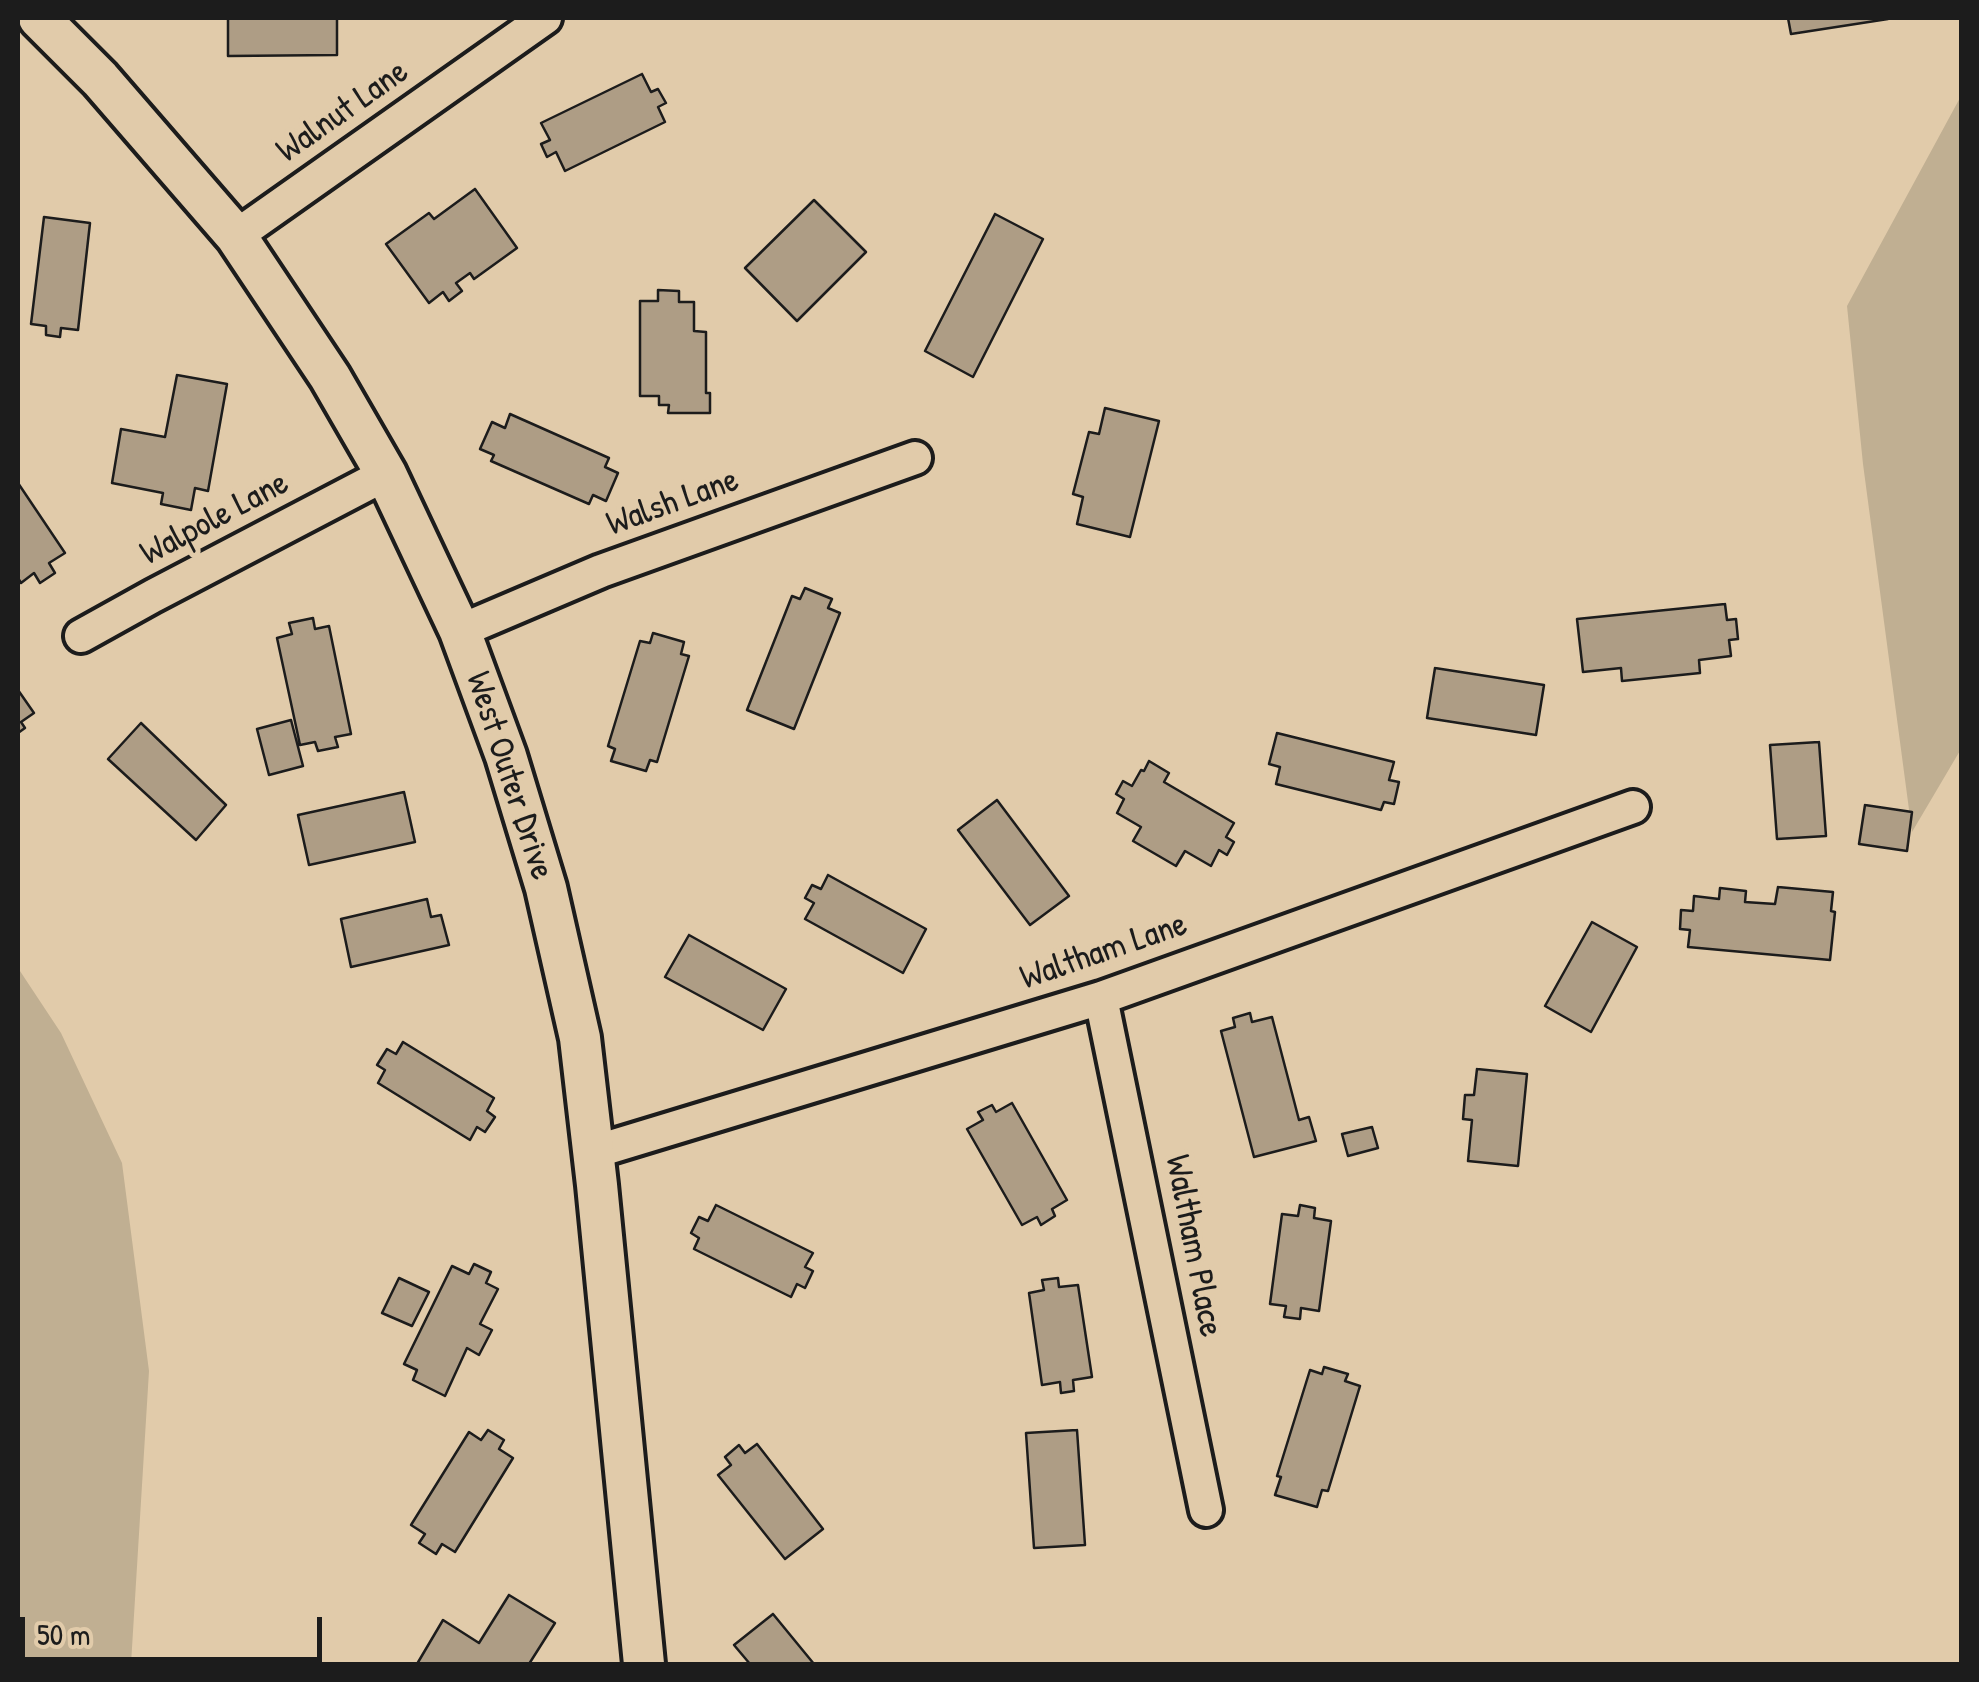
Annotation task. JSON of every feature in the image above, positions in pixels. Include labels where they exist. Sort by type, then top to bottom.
[{"type":"street","name":"West Outer Drive","points":[[39,18],[100,79],[236,236],[330,377],[386,474],[460,632],[506,756],[546,888],[580,1038],[644,1664]]},
{"type":"street","name":"Walnut Lane","points":[[236,236],[546,18]]},
{"type":"street","name":"Walsh Lane","points":[[460,632],[602,571],[915,458]]},
{"type":"street","name":"Walpole Lane","points":[[82,636],[386,474]]},
{"type":"street","name":"Waltham Lane","points":[[594,1152],[1102,998],[1633,807]]},
{"type":"street","name":"Waltham Place","points":[[1102,998],[1206,1510]]},
{"type":"shaded area","points":[[1961,96],[1961,749],[1912,832],[1863,464],[1847,306]]},
{"type":"shaded area","points":[[18,968],[61,1033],[122,1163],[149,1371],[131,1664],[18,1664]]},
{"type":"building","points":[[228,18],[337,18],[337,55],[228,56]]},
{"type":"building","points":[[1788,18],[1888,18],[1888,19],[1791,34]]},
{"type":"building","points":[[642,74],[651,92],[658,89],[666,103],[658,107],[665,122],[565,171],[556,152],[547,157],[541,144],[550,140],[541,123]]},
{"type":"building","points":[[475,189],[517,248],[474,279],[470,273],[456,283],[462,291],[449,301],[443,292],[429,303],[386,244],[429,213],[434,219]]},
{"type":"building","points":[[814,200],[866,252],[797,321],[745,268]]},
{"type":"building","points":[[995,214],[1043,239],[973,377],[925,351]]},
{"type":"building","points":[[44,217],[90,223],[78,330],[61,328],[60,337],[46,335],[46,326],[31,324]]},
{"type":"building","points":[[658,290],[679,291],[679,302],[694,302],[694,331],[706,332],[706,393],[710,393],[710,413],[668,413],[669,405],[659,405],[659,396],[640,396],[640,301],[658,301]]},
{"type":"building","points":[[177,375],[227,384],[208,491],[195,488],[191,510],[161,504],[163,493],[112,483],[121,429],[165,437]]},
{"type":"building","points":[[1105,408],[1159,421],[1130,537],[1077,524],[1083,497],[1073,494],[1089,432],[1099,434]]},
{"type":"building","points":[[510,414],[609,458],[605,467],[618,473],[606,501],[593,495],[589,504],[491,461],[494,455],[480,449],[492,422],[505,428]]},
{"type":"building","points":[[18,483],[65,553],[49,563],[55,573],[40,583],[34,573],[21,583],[18,578]]},
{"type":"building","points":[[805,588],[832,599],[828,608],[840,613],[794,729],[747,710],[792,596],[800,599]]},
{"type":"building","points":[[1725,604],[1727,620],[1736,619],[1738,639],[1729,640],[1731,656],[1699,660],[1700,673],[1622,681],[1621,668],[1583,672],[1577,619]]},
{"type":"building","points":[[313,618],[315,629],[329,626],[351,734],[335,737],[338,747],[318,751],[315,742],[300,745],[277,638],[292,634],[289,623]]},
{"type":"building","points":[[653,633],[684,642],[681,654],[689,656],[657,762],[650,760],[646,771],[611,761],[615,749],[608,746],[640,641],[650,643]]},
{"type":"building","points":[[1435,668],[1544,685],[1536,735],[1427,718]]},
{"type":"building","points":[[18,690],[34,713],[21,722],[25,728],[18,733]]},
{"type":"building","points":[[291,720],[303,766],[269,775],[257,729]]},
{"type":"building","points":[[141,723],[226,805],[196,840],[108,759]]},
{"type":"building","points":[[1277,733],[1394,762],[1389,780],[1399,782],[1394,804],[1384,802],[1381,810],[1276,784],[1280,767],[1269,764]]},
{"type":"building","points":[[1819,742],[1826,836],[1777,839],[1770,745]]},
{"type":"building","points":[[1149,761],[1169,773],[1164,782],[1234,823],[1226,837],[1234,842],[1227,855],[1219,850],[1211,866],[1185,851],[1176,866],[1133,841],[1141,827],[1117,813],[1124,799],[1116,794],[1123,781],[1132,786]]},
{"type":"building","points":[[404,792],[415,842],[309,865],[298,815]]},
{"type":"building","points":[[997,800],[1069,896],[1030,925],[958,830]]},
{"type":"building","points":[[1865,805],[1912,812],[1907,851],[1859,844]]},
{"type":"building","points":[[828,875],[926,929],[903,973],[805,919],[814,903],[805,898],[812,885],[821,889]]},
{"type":"building","points":[[1778,887],[1833,892],[1830,960],[1688,947],[1690,930],[1680,929],[1681,910],[1693,911],[1694,896],[1719,899],[1720,888],[1746,891],[1745,902],[1775,904]]},
{"type":"building","points":[[427,899],[431,917],[441,915],[449,945],[351,967],[341,919]]},
{"type":"building","points":[[1592,922],[1637,947],[1591,1032],[1545,1006]]},
{"type":"building","points":[[689,935],[786,989],[763,1030],[665,977]]},
{"type":"building","points":[[1250,1013],[1252,1022],[1272,1017],[1299,1120],[1309,1117],[1316,1141],[1254,1157],[1221,1031],[1235,1027],[1233,1018]]},
{"type":"building","points":[[403,1042],[494,1098],[487,1111],[495,1117],[485,1132],[477,1127],[470,1140],[378,1083],[385,1070],[377,1065],[387,1049],[396,1054]]},
{"type":"building","points":[[1477,1069],[1527,1074],[1518,1166],[1468,1161],[1472,1120],[1463,1119],[1465,1095],[1474,1095]]},
{"type":"building","points":[[1012,1103],[1067,1200],[1052,1209],[1055,1216],[1041,1225],[1037,1217],[1022,1225],[967,1129],[983,1120],[978,1112],[992,1105],[996,1112]]},
{"type":"building","points":[[1372,1127],[1378,1148],[1348,1156],[1342,1134]]},
{"type":"building","points":[[716,1205],[813,1253],[805,1267],[813,1271],[805,1288],[797,1284],[791,1297],[694,1249],[699,1238],[691,1233],[699,1217],[708,1221]]},
{"type":"building","points":[[1300,1205],[1315,1208],[1314,1218],[1331,1221],[1319,1311],[1301,1308],[1300,1319],[1284,1317],[1286,1306],[1270,1304],[1282,1214],[1298,1216]]},
{"type":"building","points":[[474,1264],[491,1272],[486,1283],[498,1289],[480,1324],[492,1330],[479,1355],[467,1348],[445,1396],[413,1380],[417,1370],[404,1364],[452,1266],[469,1274]]},
{"type":"building","points":[[399,1278],[429,1292],[412,1326],[382,1313]]},
{"type":"building","points":[[1058,1278],[1059,1287],[1078,1285],[1092,1377],[1073,1380],[1074,1391],[1061,1393],[1060,1382],[1042,1385],[1029,1293],[1044,1290],[1042,1280]]},
{"type":"building","points":[[1324,1367],[1348,1374],[1345,1381],[1360,1386],[1328,1491],[1322,1490],[1317,1507],[1275,1495],[1281,1477],[1277,1476],[1310,1370],[1322,1374]]},
{"type":"building","points":[[488,1430],[504,1440],[499,1449],[513,1458],[455,1552],[442,1544],[436,1554],[419,1543],[425,1534],[411,1525],[469,1432],[481,1440]]},
{"type":"building","points":[[1077,1430],[1085,1545],[1034,1548],[1026,1433]]},
{"type":"building","points":[[757,1444],[823,1529],[785,1559],[718,1475],[731,1465],[725,1457],[739,1445],[745,1453]]},
{"type":"building","points":[[509,1595],[555,1623],[529,1664],[417,1664],[443,1620],[479,1643]]},
{"type":"building","points":[[773,1614],[814,1664],[750,1664],[734,1645]]}]
